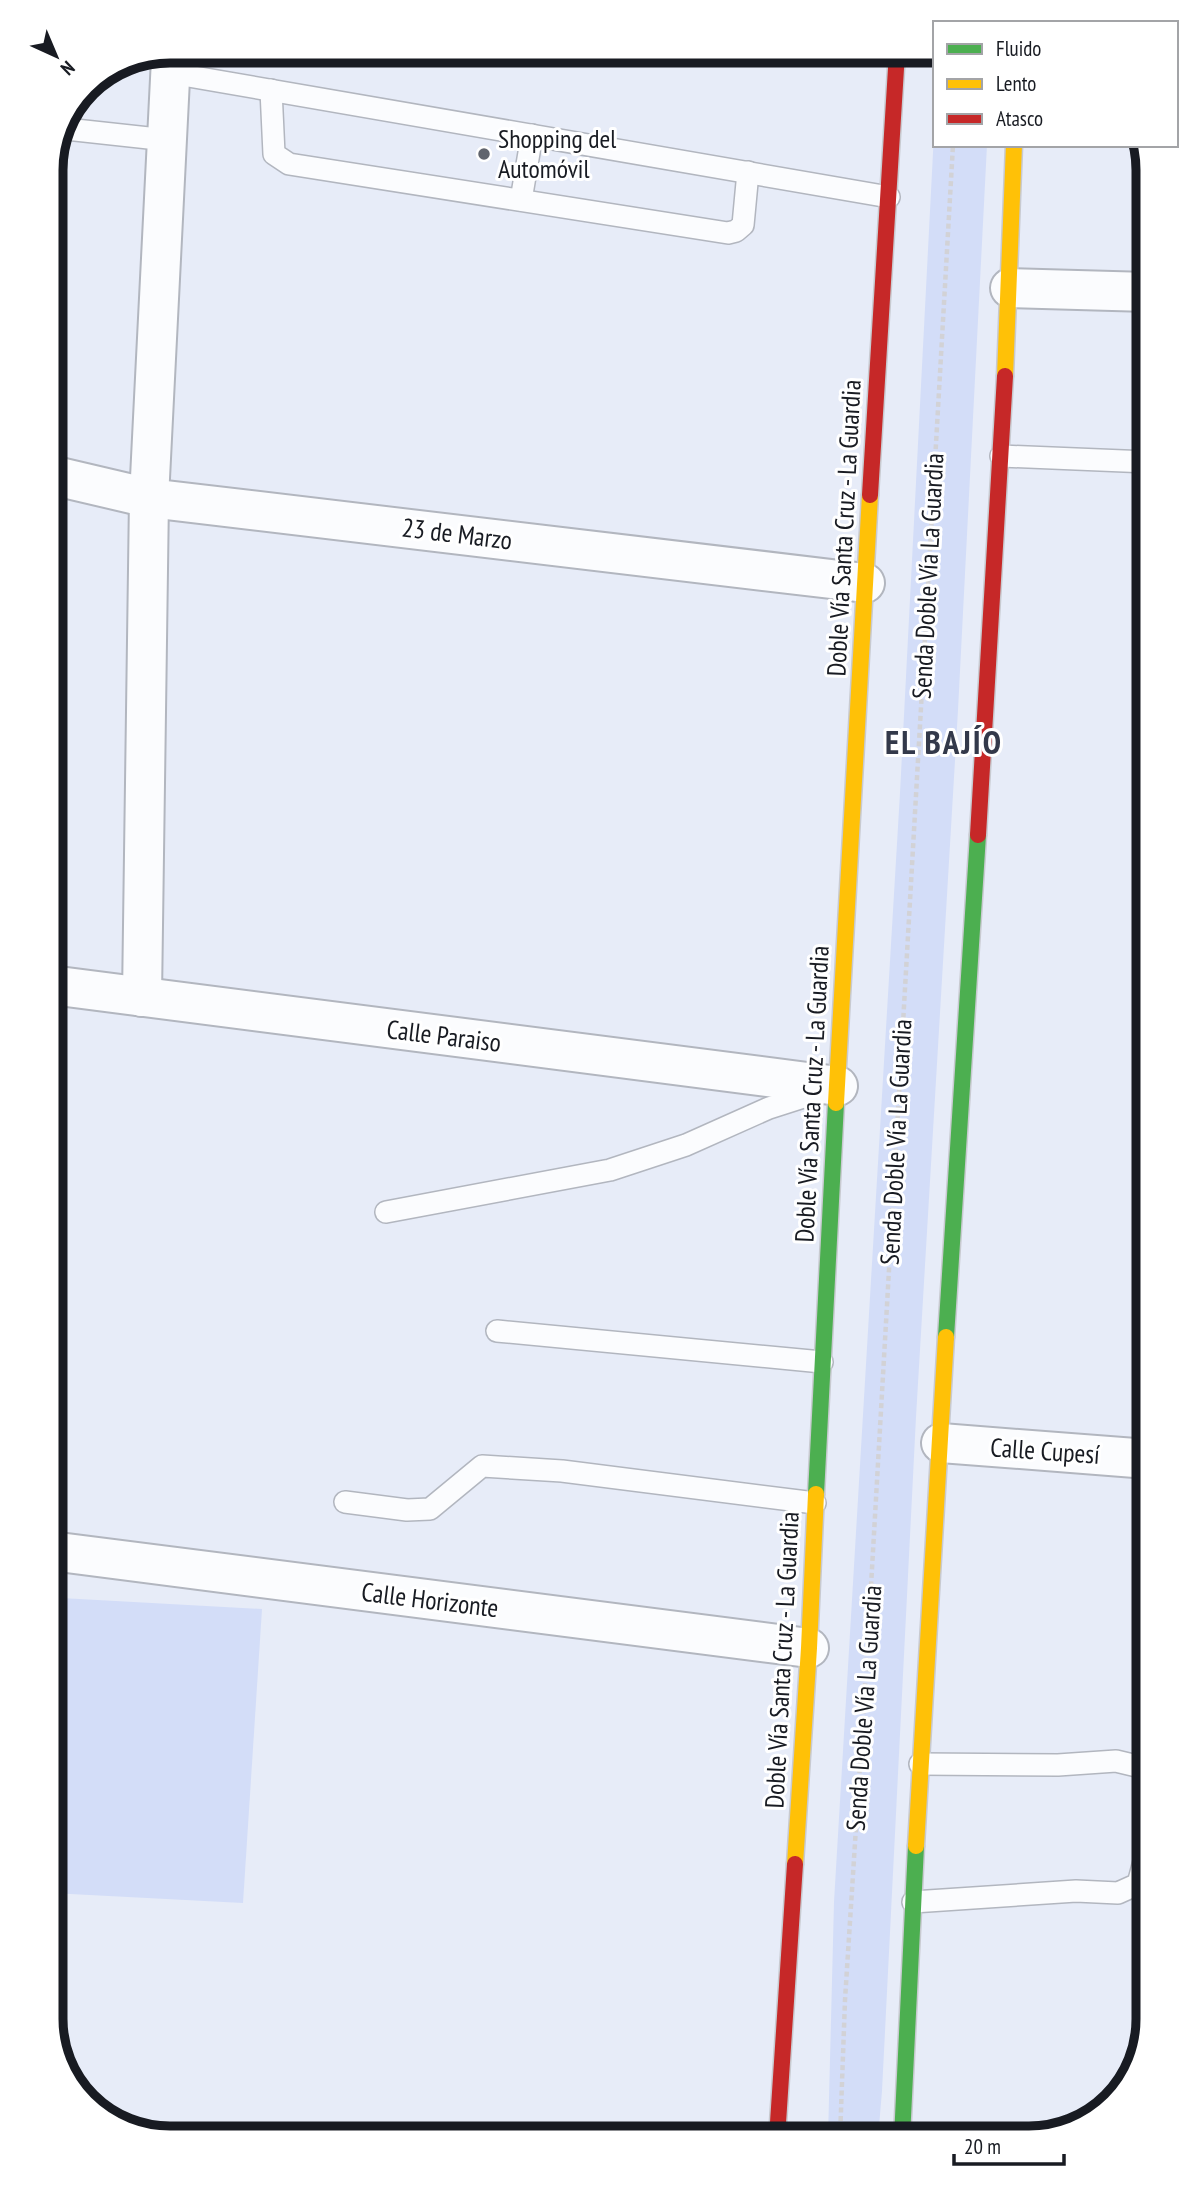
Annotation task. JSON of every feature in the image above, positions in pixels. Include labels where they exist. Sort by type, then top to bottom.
[{"type":"highway","name":"Doble Vía Santa Cruz - La Guardia","points":[[778,2126],[809,1648],[864,583],[896,63]]},
{"type":"highway","points":[[903,2126],[920,1764],[942,1443],[1001,456],[1014,147]]},
{"type":"street","points":[[142,997],[149,498],[171,66]]},
{"type":"street","points":[[1010,288],[1136,292]]},
{"type":"street","name":"23 de Marzo","points":[[63,478],[149,498],[864,583]]},
{"type":"street","name":"Calle Paraiso","points":[[63,987],[838,1086]]},
{"type":"street","name":"Calle Cupesí","points":[[942,1443],[1136,1458]]},
{"type":"street","name":"Calle Horizonte","points":[[63,1553],[809,1648]]},
{"type":"lane","points":[[171,66],[271,90],[889,197]]},
{"type":"lane","points":[[271,90],[274,154],[289,164],[728,233],[743,225],[748,172]]},
{"type":"lane","points":[[72,130],[167,140]]},
{"type":"lane","points":[[521,200],[532,135]]},
{"type":"lane","points":[[1001,456],[1136,462]]},
{"type":"lane","points":[[386,1212],[610,1170],[686,1145],[769,1108],[838,1086]]},
{"type":"lane","points":[[496,1331],[822,1362]]},
{"type":"lane","points":[[345,1502],[407,1510],[430,1508],[482,1466],[562,1471],[815,1503]]},
{"type":"lane","points":[[920,1764],[1058,1765],[1116,1761],[1136,1766]]},
{"type":"lane","points":[[913,1902],[1076,1891],[1118,1893],[1136,1885]]},
{"type":"path","name":"Senda Doble Vía La Guardia","points":[[840,2126],[845,2000],[869,1639],[953,147]]},
{"type":"shaded area","points":[[933,147],[987,147],[958,710],[916,1417],[882,2091],[879,2126],[828,2126],[834,1902],[900,793]]},
{"type":"shaded area","points":[[63,1598],[262,1609],[243,1903],[63,1894]]},
{"type":"traffic: fast","points":[[946,1337],[978,835]]},
{"type":"traffic: fast","points":[[816,1494],[836,1103]]},
{"type":"traffic: fast","points":[[903,2126],[916,1846]]},
{"type":"traffic: slow","points":[[1005,376],[1014,147]]},
{"type":"traffic: slow","points":[[836,1103],[870,495]]},
{"type":"traffic: slow","points":[[916,1846],[946,1337]]},
{"type":"traffic: slow","points":[[795,1864],[816,1494]]},
{"type":"traffic: jam","points":[[870,495],[896,63]]},
{"type":"traffic: jam","points":[[978,835],[1005,376]]},
{"type":"traffic: jam","points":[[778,2126],[795,1864]]},
{"type":"place","name":"Shopping del Automóvil","points":[[484,154]]},
{"type":"district","name":"EL BAJÍO","points":[[944,742]]}]
